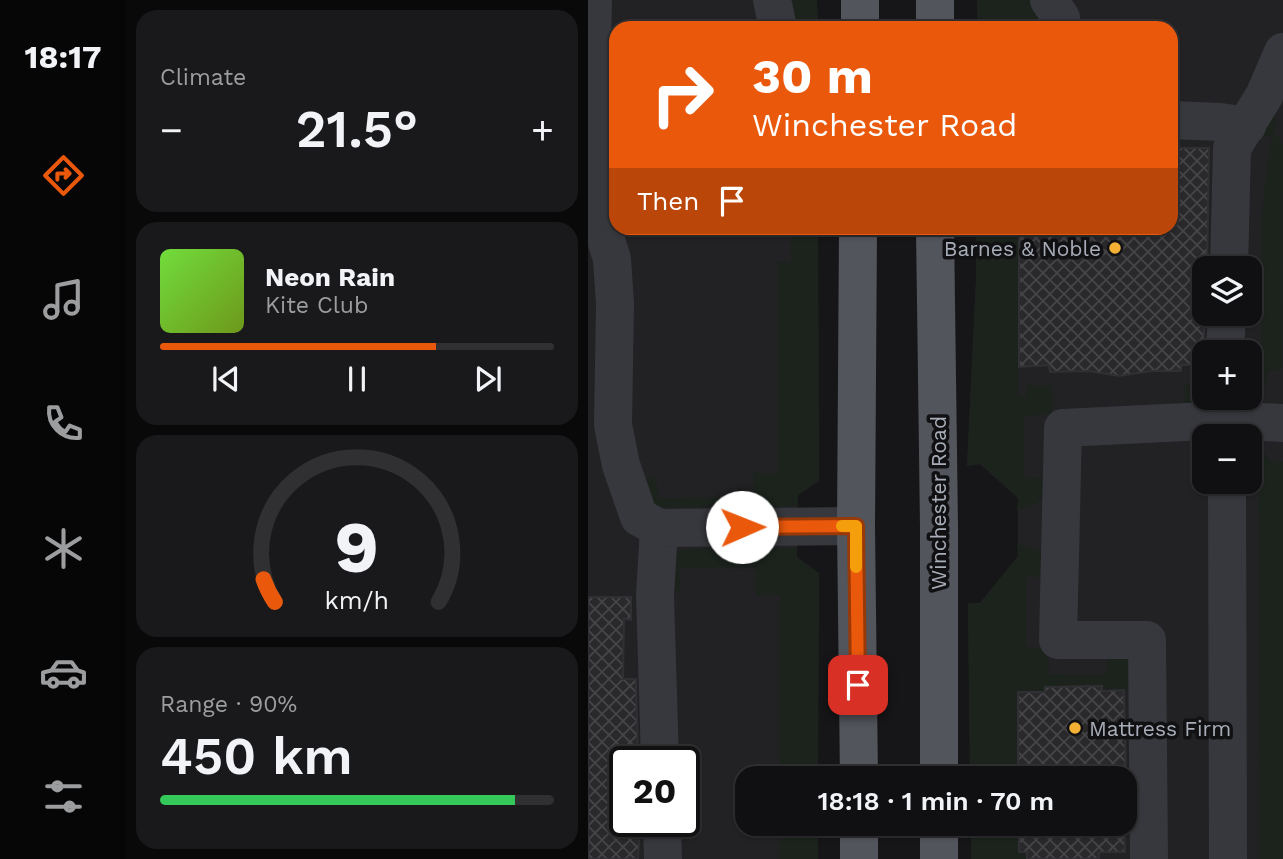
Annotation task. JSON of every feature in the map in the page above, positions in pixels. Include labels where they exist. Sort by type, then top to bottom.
[{"type":"main road","points":[[860,0],[860,21]]},
{"type":"main road","points":[[935,0],[935,21]]},
{"type":"main road","points":[[858,235],[856,526],[859,766]]},
{"type":"main road","name":"Winchester Road","points":[[935,235],[939,766]]},
{"type":"main road","points":[[859,836],[859,859]]},
{"type":"main road","points":[[939,836],[939,859]]},
{"type":"lane","points":[[772,0],[776,21]]},
{"type":"lane","points":[[596,38],[590,131],[595,204],[613,270],[613,425],[621,465],[639,517],[659,528],[856,526]]},
{"type":"lane","points":[[1229,256],[1232,148],[1264,108],[1283,52]]},
{"type":"lane","points":[[1178,121],[1220,122],[1264,108]]},
{"type":"lane","points":[[1149,859],[1147,640],[1058,640],[1063,428],[1227,418],[1283,423]]},
{"type":"lane","points":[[1227,494],[1228,859]]},
{"type":"lane","points":[[659,528],[655,595],[660,746]]},
{"type":"lane","points":[[662,837],[663,859]]},
{"type":"shaded area","points":[[588,0],[817,0],[818,21],[609,21],[609,235],[818,235],[819,481],[798,495],[797,557],[819,573],[818,766],[735,766],[735,836],[818,836],[818,859],[588,859]]},
{"type":"shaded area","points":[[793,0],[817,0],[818,21],[793,21]]},
{"type":"shaded area","points":[[977,0],[1283,0],[1283,859],[971,859],[971,836],[1137,836],[1137,766],[970,766],[968,603],[980,603],[1018,556],[1018,498],[980,464],[967,466],[976,235],[1178,235],[1178,21],[978,21]]},
{"type":"shaded area","points":[[977,0],[1040,0],[1044,21],[978,21]]},
{"type":"shaded area","points":[[608,66],[609,177],[608,174]]},
{"type":"shaded area","points":[[1271,118],[1277,118],[1274,133],[1283,144],[1282,369],[1269,371],[1262,388],[1262,223],[1272,137],[1259,135]]},
{"type":"shaded area","points":[[791,235],[818,235],[819,481],[798,495],[798,506],[661,507],[652,504],[645,482],[653,476],[656,479],[658,498],[754,497],[753,473],[777,473],[777,262],[791,263]]},
{"type":"shaded area","points":[[976,235],[1019,235],[1018,396],[1026,396],[1027,385],[1052,385],[1052,414],[1024,416],[1024,477],[1041,478],[1045,481],[1041,499],[1017,510],[1018,498],[980,464],[967,466]]},
{"type":"shaded area","points":[[1184,385],[1192,385],[1192,407],[1185,405]]},
{"type":"shaded area","points":[[1262,449],[1271,461],[1283,462],[1283,859],[1260,859],[1258,494],[1262,494]]},
{"type":"shaded area","points":[[1017,544],[1037,549],[1044,556],[1046,577],[1026,577],[1026,647],[1046,648],[1049,674],[1106,675],[1107,653],[1119,654],[1131,661],[1138,690],[1046,687],[1045,692],[1018,692],[1018,766],[970,766],[968,603],[980,603],[1018,556]]},
{"type":"shaded area","points":[[797,548],[797,557],[819,573],[818,766],[780,766],[780,595],[756,595],[756,567],[679,568],[680,590],[672,590],[672,557],[678,551]]},
{"type":"shaded area","points":[[780,836],[818,836],[818,859],[780,859]]},
{"type":"shaded area","points":[[971,836],[1019,836],[1019,851],[1027,852],[1027,859],[971,859]]},
{"type":"building","name":"Barnes & Noble","points":[[1178,148],[1209,148],[1207,256],[1192,256],[1192,326],[1204,326],[1204,340],[1192,340],[1192,365],[1181,365],[1181,371],[1151,371],[1119,376],[1088,371],[1050,372],[1049,365],[1019,367],[1019,235],[1178,235]]},
{"type":"building","points":[[588,597],[631,597],[631,620],[624,619],[623,679],[636,679],[638,746],[609,746],[609,837],[639,837],[638,859],[588,859]]},
{"type":"building","points":[[1102,686],[1102,691],[1124,690],[1126,766],[1018,766],[1018,692],[1045,692],[1045,687]]},
{"type":"building","points":[[1019,836],[1124,836],[1125,852],[1099,852],[1099,859],[1027,859],[1027,852],[1019,852]]},
{"type":"slow traffic","points":[[842,526],[856,526],[856,567]]},
{"type":"place","name":"Barnes & Noble","points":[[1115,248]]},
{"type":"place","name":"Mattress Firm","points":[[1075,728]]},
{"type":"route","points":[[742,527],[856,526],[858,685]]}]
